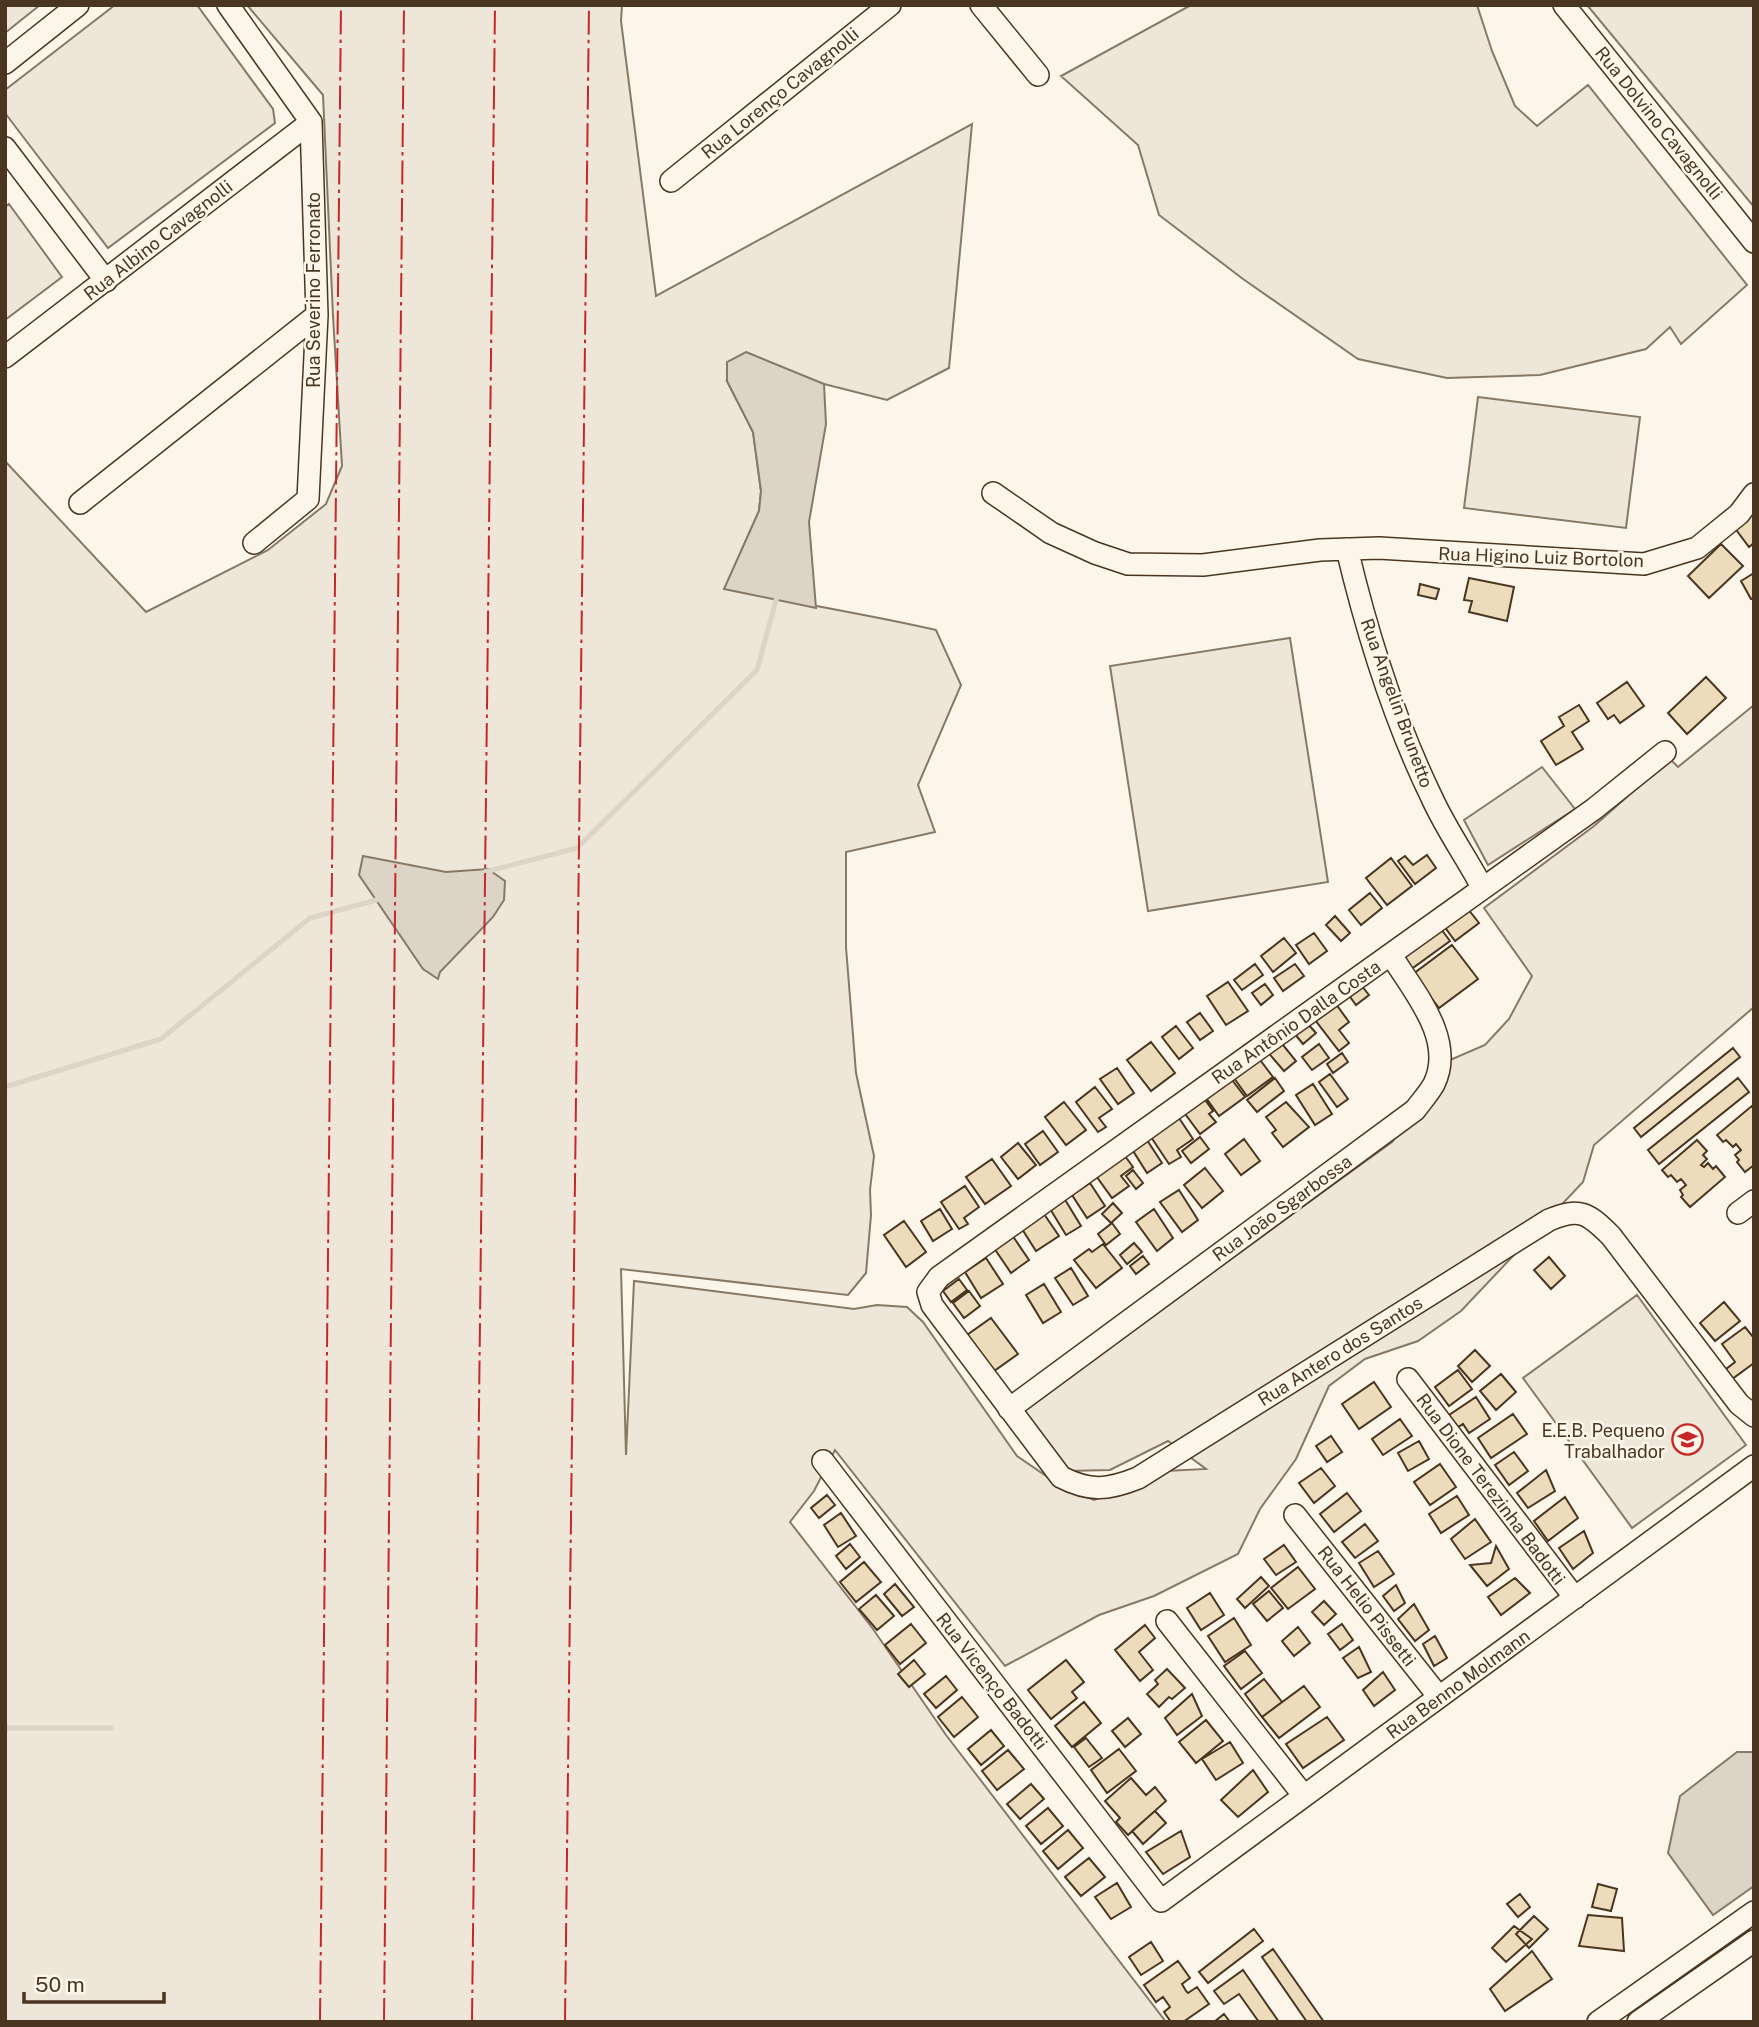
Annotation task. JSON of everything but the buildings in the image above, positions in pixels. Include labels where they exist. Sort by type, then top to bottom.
[{"type":"street","points":[[5,63],[78,5]]},
{"type":"street","points":[[228,5],[311,122]]},
{"type":"street","name":"Rua Lorenço Cavagnolli","points":[[671,181],[890,5]]},
{"type":"street","points":[[981,5],[1038,75]]},
{"type":"street","name":"Rua Dolvino Cavagnolli","points":[[1564,5],[1754,242]]},
{"type":"street","name":"Rua Albino Cavagnolli","points":[[5,357],[311,122]]},
{"type":"street","name":"Rua Severino Ferronato","points":[[254,543],[307,499],[317,315],[311,122]]},
{"type":"street","points":[[5,148],[106,281]]},
{"type":"street","points":[[80,503],[317,315]]},
{"type":"street","name":"Rua Higino Luiz Bortolon","points":[[993,493],[1051,533],[1095,553],[1128,564],[1203,565],[1379,548],[1644,564],[1697,548],[1739,514],[1754,494]]},
{"type":"street","name":"Rua Angelin Brunetto","points":[[1347,549],[1355,586],[1392,702],[1432,799],[1482,887]]},
{"type":"street","name":"Rua Antônio Dalla Costa","points":[[928,1292],[939,1277],[1594,809],[1665,752]]},
{"type":"street","name":"Rua João Sgarbossa","points":[[1009,1409],[1415,1111],[1434,1083],[1440,1061],[1437,1035],[1424,1007],[1391,955]]},
{"type":"street","name":"Rua Antero dos Santos","points":[[928,1292],[932,1305],[1061,1478],[1079,1487],[1096,1489],[1117,1486],[1138,1478],[1549,1220],[1566,1213],[1582,1212],[1611,1236],[1739,1404],[1754,1416]]},
{"type":"street","name":"Rua Dione Terezinha Badotti","points":[[1408,1379],[1575,1598]]},
{"type":"street","name":"Rua Vicenço Badotti","points":[[823,1461],[1161,1901]]},
{"type":"street","name":"Rua Benno Molmann","points":[[1161,1901],[1754,1466]]},
{"type":"street","name":"Rua Helio Pissetti","points":[[1295,1515],[1439,1697]]},
{"type":"street","points":[[1167,1621],[1304,1796]]},
{"type":"street","points":[[1598,2022],[1625,2015],[1693,1955],[1754,1912]]},
{"type":"street","points":[[1638,2022],[1754,1941]]},
{"type":"street","points":[[1693,1955],[1706,1975]]},
{"type":"shaded area","points":[[5,5],[40,5],[5,33]]},
{"type":"shaded area","points":[[115,5],[197,5],[273,109],[275,123],[108,248],[5,113],[5,90]]},
{"type":"shaded area","points":[[247,5],[622,5],[621,21],[656,296],[972,124],[949,368],[887,400],[824,384],[727,381],[753,432],[761,491],[759,511],[725,588],[936,630],[961,685],[918,785],[935,832],[846,852],[846,947],[856,1073],[874,1156],[866,1273],[848,1295],[621,1269],[626,1455],[634,1281],[854,1309],[877,1305],[907,1307],[923,1322],[1017,1456],[1058,1484],[1094,1500],[1165,1471],[1206,1469],[1168,1441],[1110,1470],[1066,1471],[1011,1418],[1392,1142],[1433,1089],[1443,1063],[1485,1045],[1509,1019],[1532,976],[1484,908],[1594,826],[1670,759],[1678,767],[1754,705],[1754,1007],[1594,1145],[1583,1182],[1461,1311],[1418,1341],[1365,1359],[1329,1386],[1296,1459],[1260,1509],[1238,1554],[1154,1596],[1099,1615],[1005,1666],[835,1450],[814,1491],[790,1522],[873,1629],[946,1735],[1166,2022],[5,2022],[5,461],[146,612],[268,550],[326,504],[342,466],[323,95]]},
{"type":"shaded area","points":[[1191,5],[1477,5],[1492,51],[1515,106],[1537,126],[1588,85],[1747,285],[1681,344],[1670,327],[1646,349],[1540,375],[1447,378],[1358,359],[1243,279],[1159,215],[1138,145],[1061,76]]},
{"type":"shaded area","points":[[1587,5],[1754,5],[1754,207]]},
{"type":"shaded area","points":[[9,204],[62,277],[5,320],[5,207]]},
{"type":"shaded area","points":[[746,352],[824,384],[826,424],[809,522],[816,608],[724,589],[759,511],[761,491],[753,432],[727,381],[727,362]]},
{"type":"shaded area","points":[[1478,397],[1640,417],[1626,528],[1464,508]]},
{"type":"shaded area","points":[[1290,638],[1328,882],[1148,911],[1110,666]]},
{"type":"shaded area","points":[[1542,767],[1575,809],[1488,865],[1464,820]]},
{"type":"shaded area","points":[[363,856],[446,872],[488,869],[505,881],[504,900],[493,917],[440,972],[438,979],[423,969],[359,875]]},
{"type":"shaded area","points":[[1637,1295],[1746,1445],[1632,1528],[1523,1378]]},
{"type":"shaded area","points":[[1737,1752],[1754,1752],[1754,1886],[1713,1915],[1668,1853],[1680,1796]]},
{"type":"waterway","points":[[485,872],[577,848],[757,670],[778,593]]},
{"type":"waterway","points":[[5,1087],[161,1039],[310,918],[380,899]]},
{"type":"waterway","points":[[5,1728],[111,1728]]},
{"type":"power","points":[[320,2022],[341,5]]},
{"type":"power","points":[[384,2022],[404,5]]},
{"type":"power","points":[[472,2022],[495,5]]},
{"type":"power","points":[[565,2022],[589,5]]},
{"type":"place","name":"E.E.B. Pequeno Trabalhador","points":[[1688,1440]]}]
